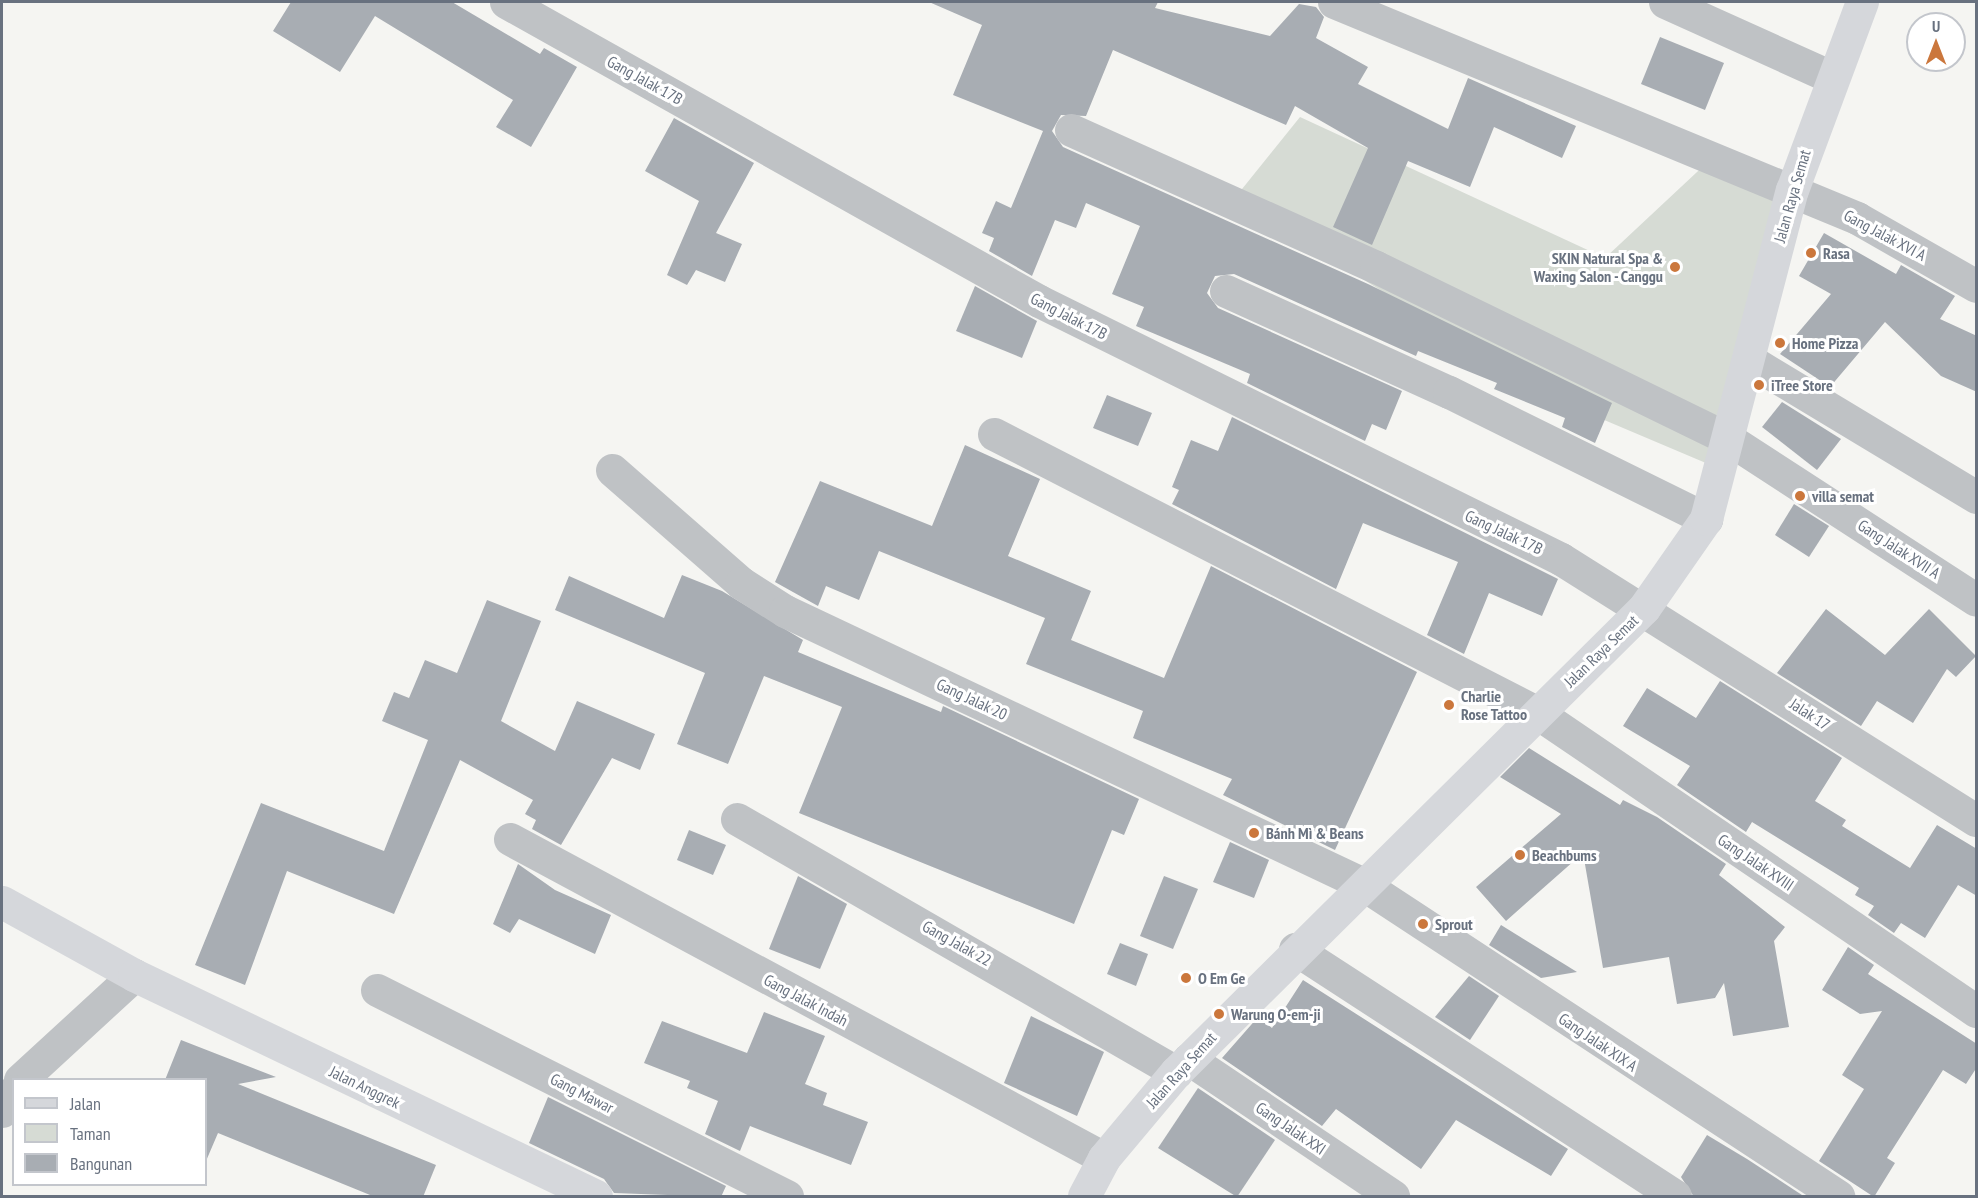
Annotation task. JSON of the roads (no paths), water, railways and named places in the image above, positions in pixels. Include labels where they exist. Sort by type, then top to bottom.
[{"type":"street","name":"Gang Jalak 17B","points":[[506,2],[1039,301],[1561,559],[1644,608]]},
{"type":"street","name":"Gang Jalak XVI A","points":[[1334,2],[1857,218],[1977,286]]},
{"type":"street","points":[[1665,2],[1831,77]]},
{"type":"street","name":"Jalan Raya Semat","points":[[1084,1197],[1104,1158],[1182,1065],[1295,949],[1644,608],[1706,519],[1730,440],[1792,190],[1831,77],[1862,2]]},
{"type":"street","name":"Gang Jalak XVII A","points":[[1071,130],[1376,267],[1730,440],[1977,600]]},
{"type":"street","points":[[1226,291],[1449,392],[1706,519]]},
{"type":"street","points":[[1749,360],[1977,497]]},
{"type":"street","name":"Gang Jalak XVIII","points":[[994,434],[1536,712],[1977,1011]]},
{"type":"street","name":"Gang Jalak 20","points":[[612,470],[741,583],[785,611],[1361,884]]},
{"type":"street","name":"Jalak 17","points":[[1644,608],[1977,820]]},
{"type":"street","name":"Gang Jalak 22","points":[[737,819],[1182,1065]]},
{"type":"street","name":"Gang Jalak Indah","points":[[510,838],[1104,1158]]},
{"type":"street","name":"Gang Jalak XIX A","points":[[1361,884],[1838,1197]]},
{"type":"street","name":"Jalan Anggrek","points":[[2,902],[134,975],[596,1197]]},
{"type":"street","points":[[1295,949],[1676,1197]]},
{"type":"street","points":[[22,1078],[134,975]]},
{"type":"street","name":"Gang Mawar","points":[[377,990],[787,1197]]},
{"type":"street","name":"Gang Jalak XXI","points":[[1182,1065],[1393,1197]]},
{"type":"street","points":[[2,1111],[12,1094]]},
{"type":"place","name":"Rasa","points":[[1811,253]]},
{"type":"place","name":"SKIN Natural Spa & Waxing Salon - Canggu","points":[[1675,267]]},
{"type":"place","name":"Home Pizza","points":[[1780,343]]},
{"type":"place","name":"iTree Store","points":[[1759,385]]},
{"type":"place","name":"villa semat","points":[[1800,496]]},
{"type":"place","name":"Charlie Rose Tattoo","points":[[1449,705]]},
{"type":"place","name":"Bánh Mì & Beans","points":[[1254,833]]},
{"type":"place","name":"Beachbums","points":[[1520,855]]},
{"type":"place","name":"Sprout","points":[[1423,924]]},
{"type":"place","name":"O Em Ge","points":[[1186,978]]},
{"type":"place","name":"Warung O-em-ji","points":[[1219,1014]]}]
